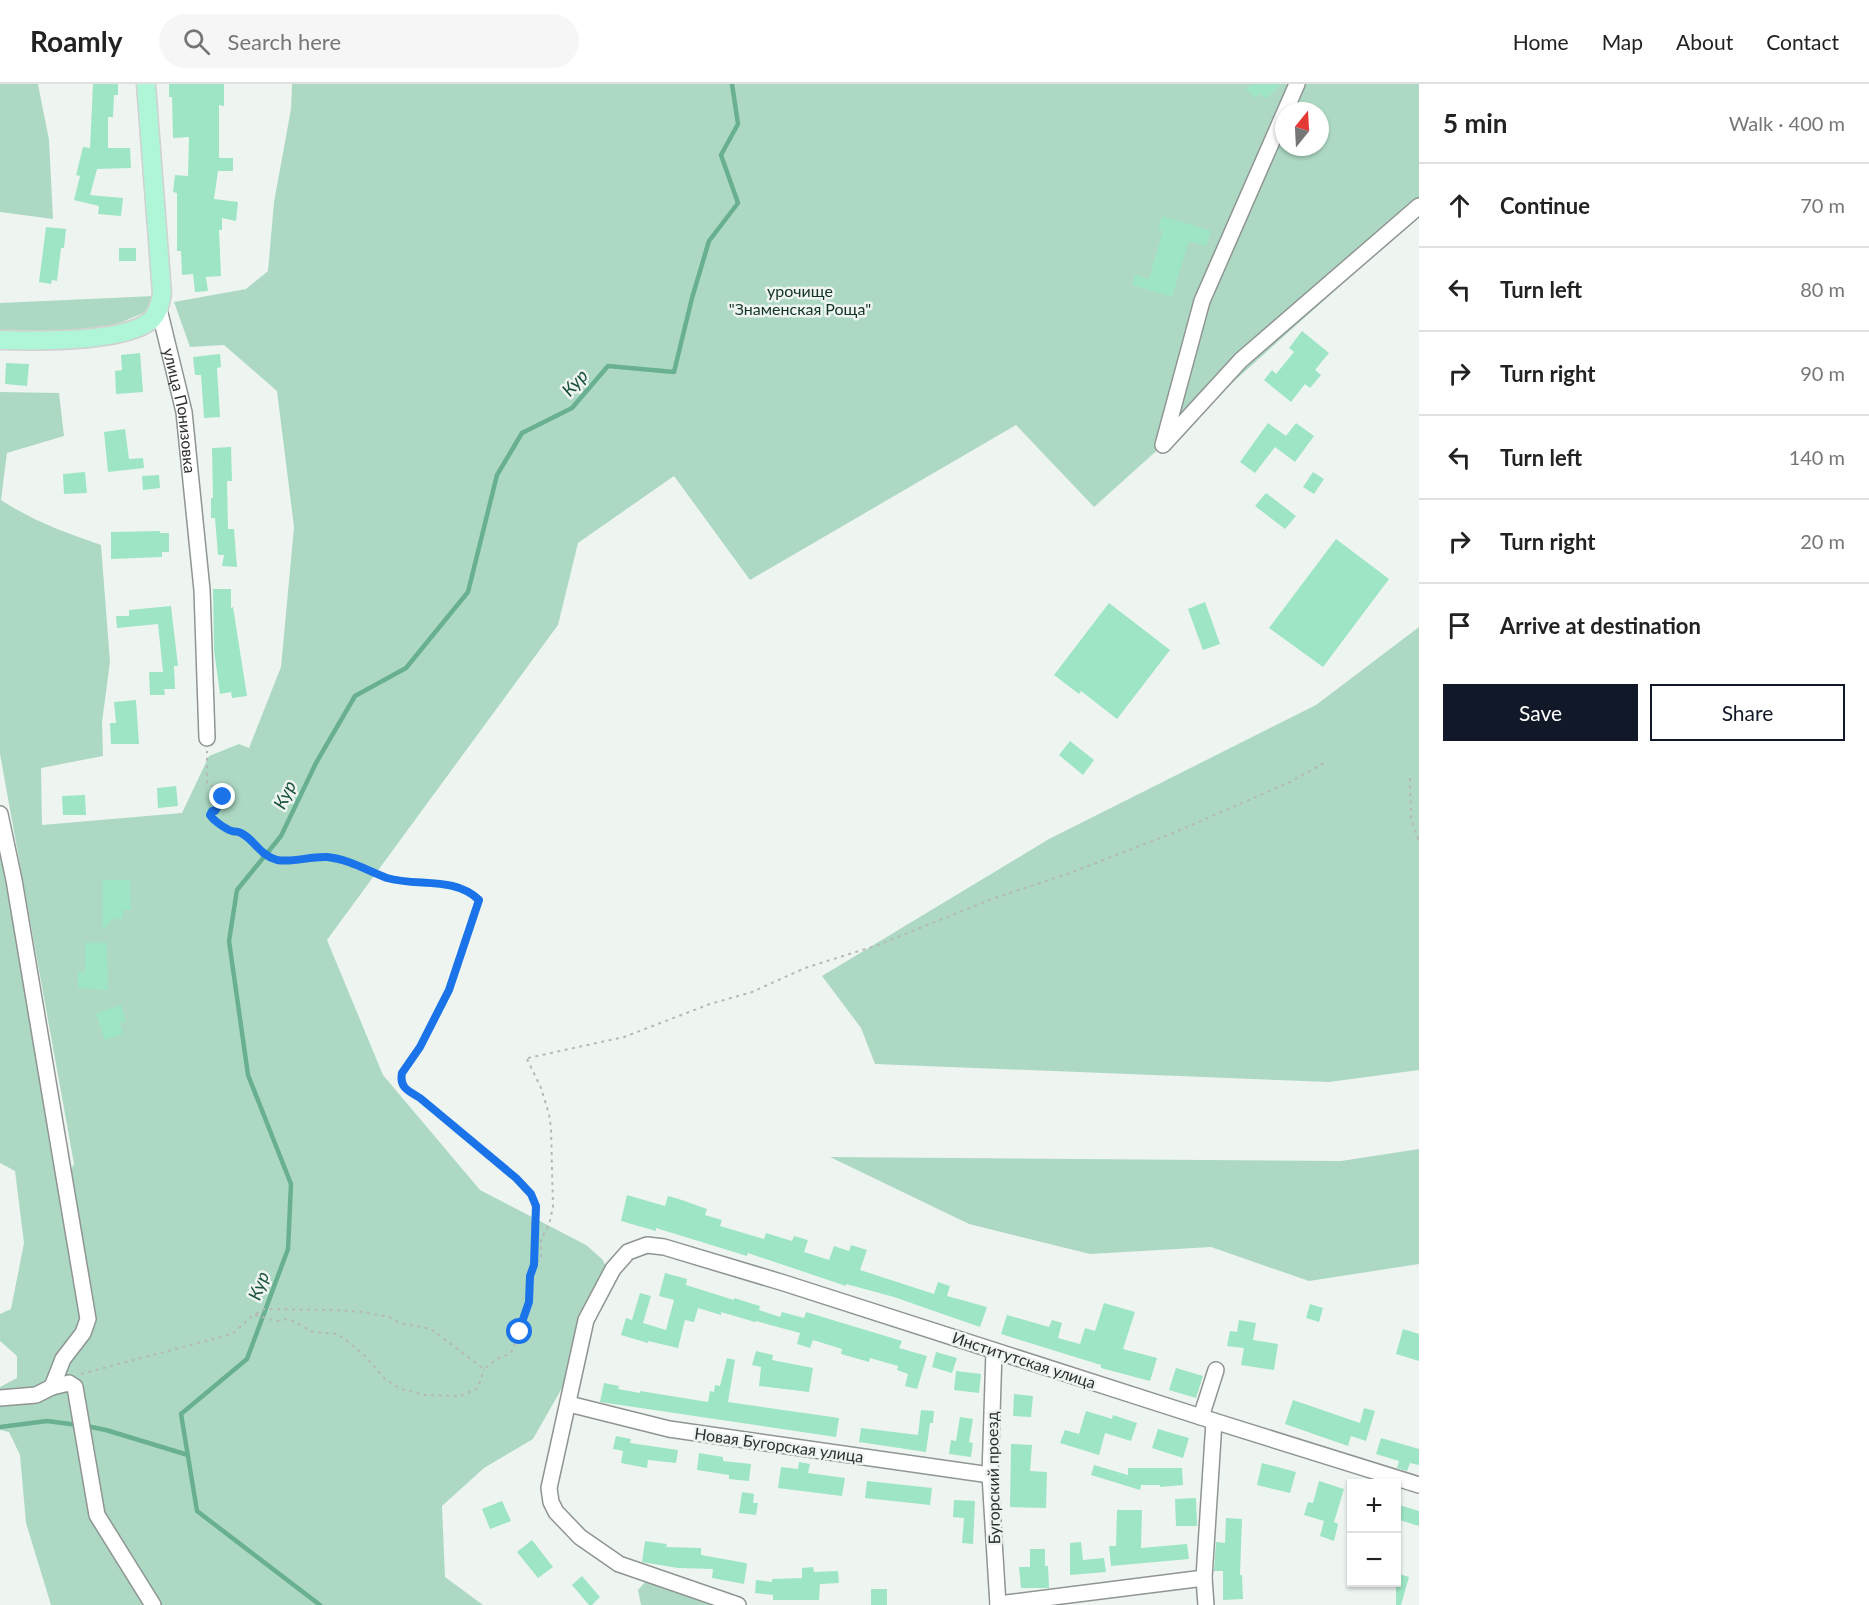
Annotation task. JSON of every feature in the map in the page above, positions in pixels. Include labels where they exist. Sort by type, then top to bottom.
[{"type":"main road","name":"улица Понизовка","points":[[146,84],[162,294],[159,309]]},
{"type":"main road","points":[[0,340],[46,341],[94,338],[137,328],[151,320],[159,309]]},
{"type":"street","points":[[1297,84],[1202,301],[1163,445],[1241,360],[1419,206]]},
{"type":"street","name":"улица Понизовка","points":[[159,309],[185,423],[202,590],[207,738]]},
{"type":"street","points":[[0,813],[14,880],[87,1319],[83,1333],[63,1359],[52,1387]]},
{"type":"street","name":"Институтская улица","points":[[569,1404],[586,1320],[613,1269],[628,1252],[647,1245],[664,1247],[784,1283],[1419,1485]]},
{"type":"street","name":"Бугорский проезд","points":[[994,1351],[990,1475],[998,1604]]},
{"type":"street","points":[[1206,1605],[1204,1578],[1207,1419],[1216,1370]]},
{"type":"street","points":[[0,1398],[36,1395],[52,1387],[69,1383],[75,1387],[97,1515],[153,1605]]},
{"type":"street","points":[[569,1404],[549,1488],[551,1502],[556,1512],[570,1528],[620,1564],[738,1605]]},
{"type":"street","name":"Новая Бугорская улица","points":[[569,1404],[669,1429],[990,1475]]},
{"type":"street","points":[[998,1604],[1204,1578]]},
{"type":"path","points":[[207,738],[207,784],[217,788],[226,801],[210,815],[213,820],[231,831],[243,834],[266,855],[276,860],[287,861],[329,857],[358,865],[388,878],[460,887],[479,900],[449,990],[437,1016],[402,1073],[401,1080],[404,1088],[420,1098],[516,1178],[531,1194],[536,1206],[534,1265],[530,1276],[529,1302],[517,1343],[511,1353],[496,1359],[484,1369],[480,1384],[474,1391],[460,1396],[424,1395],[394,1386],[364,1355],[339,1334],[313,1332],[289,1319],[276,1321],[255,1315]]},
{"type":"path","points":[[534,1265],[541,1259],[541,1239],[549,1225],[553,1207],[551,1128],[541,1088],[527,1058],[624,1037],[710,1004],[752,992],[804,968],[878,945],[988,900],[1070,873],[1178,831],[1290,782],[1324,763]]},
{"type":"path","points":[[1410,778],[1411,819],[1419,842]]},
{"type":"path","points":[[69,1383],[86,1371],[232,1334],[264,1309],[333,1310],[389,1317],[400,1323],[431,1329],[484,1369]]},
{"type":"green space","points":[[0,84],[38,84],[49,140],[53,219],[0,212]]},
{"type":"green space","name":"урочище \"Знаменская Роща\"","points":[[292,84],[1419,84],[1419,215],[1094,507],[1016,425],[750,580],[674,476],[578,543],[558,625],[327,940],[383,1075],[480,1190],[586,1245],[602,1259],[606,1266],[578,1316],[570,1374],[533,1439],[484,1468],[442,1506],[445,1577],[483,1605],[51,1605],[26,1523],[20,1455],[9,1432],[0,1430],[0,1387],[17,1378],[17,1356],[0,1341],[0,1314],[11,1309],[24,1243],[15,1171],[0,1163],[0,851],[61,1189],[74,1164],[0,754],[0,392],[59,393],[64,436],[7,453],[1,500],[37,520],[101,545],[110,662],[102,722],[103,756],[41,768],[42,825],[182,813],[209,756],[239,744],[249,748],[281,667],[294,527],[277,391],[224,345],[190,347],[174,302],[246,289],[268,271],[274,202],[291,109]]},
{"type":"green space","points":[[154,296],[148,311],[89,332],[0,334],[0,303]]},
{"type":"green space","points":[[1419,627],[1419,1070],[1329,1082],[875,1064],[861,1028],[822,976],[1049,839],[1316,705]]},
{"type":"green space","points":[[1419,1149],[1419,1264],[1309,1281],[1211,1247],[1090,1254],[969,1224],[830,1157],[1341,1161]]},
{"type":"green space","points":[[647,1580],[722,1605],[641,1605],[638,1590]]},
{"type":"building","points":[[93,84],[118,84],[118,95],[114,95],[113,117],[108,117],[108,148],[130,148],[131,168],[97,169],[90,195],[123,198],[121,216],[98,214],[99,206],[74,200],[80,176],[76,175],[83,147],[90,148]]},
{"type":"building","points":[[169,84],[224,84],[224,106],[219,105],[219,158],[233,158],[233,171],[218,171],[214,199],[238,202],[236,221],[222,218],[222,230],[219,230],[221,276],[206,277],[208,291],[195,292],[193,274],[182,275],[181,251],[177,251],[177,193],[173,192],[175,175],[188,176],[189,137],[173,138],[172,97],[169,97]]},
{"type":"building","points":[[1252,84],[1282,84],[1265,99],[1260,93],[1255,98],[1246,89]]},
{"type":"building","points":[[1162,216],[1211,231],[1206,246],[1189,241],[1172,297],[1132,285],[1135,275],[1149,279],[1163,230],[1158,229]]},
{"type":"building","points":[[46,227],[66,229],[57,281],[52,280],[51,284],[39,282]]},
{"type":"building","points":[[119,248],[136,248],[136,261],[119,261]]},
{"type":"building","points":[[1302,331],[1329,353],[1315,370],[1321,375],[1310,388],[1305,384],[1291,402],[1264,380],[1272,370],[1276,374],[1294,352],[1289,348]]},
{"type":"building","points":[[140,353],[143,392],[116,394],[115,371],[122,370],[121,355]]},
{"type":"building","points":[[220,354],[221,367],[217,368],[220,417],[204,418],[201,375],[195,375],[193,357]]},
{"type":"building","points":[[6,363],[29,364],[27,386],[5,384]]},
{"type":"building","points":[[1268,423],[1286,436],[1296,423],[1314,436],[1295,462],[1275,447],[1255,473],[1240,462]]},
{"type":"building","points":[[125,429],[129,459],[143,458],[144,468],[108,472],[104,432]]},
{"type":"building","points":[[231,447],[232,481],[227,481],[228,529],[234,529],[237,567],[222,566],[224,555],[218,555],[215,518],[211,518],[212,448]]},
{"type":"building","points":[[85,472],[87,493],[64,494],[63,474]]},
{"type":"building","points":[[1313,472],[1324,479],[1314,494],[1303,487]]},
{"type":"building","points":[[159,475],[160,488],[143,490],[142,476]]},
{"type":"building","points":[[1266,493],[1296,516],[1285,529],[1255,506]]},
{"type":"building","points":[[160,531],[160,533],[169,533],[169,552],[162,552],[162,557],[111,559],[111,532]]},
{"type":"building","points":[[1336,539],[1389,579],[1323,667],[1269,628]]},
{"type":"building","points":[[213,589],[231,589],[231,608],[233,607],[247,696],[232,698],[231,692],[220,694],[214,650]]},
{"type":"building","points":[[1205,602],[1220,644],[1203,650],[1188,609]]},
{"type":"building","points":[[1109,603],[1170,650],[1117,719],[1081,691],[1079,694],[1054,675]]},
{"type":"building","points":[[171,606],[178,666],[174,666],[175,689],[164,689],[165,695],[150,695],[149,672],[163,672],[158,624],[117,628],[116,616],[129,616],[129,610]]},
{"type":"building","points":[[136,700],[139,744],[111,744],[110,723],[116,723],[114,702]]},
{"type":"building","points":[[1070,741],[1094,760],[1083,775],[1059,755]]},
{"type":"building","points":[[176,786],[178,806],[158,808],[157,788]]},
{"type":"building","points":[[85,795],[86,815],[63,815],[62,796]]},
{"type":"building","points":[[103,880],[130,880],[131,910],[123,910],[123,919],[112,919],[103,931]]},
{"type":"building","points":[[85,943],[107,943],[108,990],[78,988],[78,971],[85,972]]},
{"type":"building","points":[[121,1005],[126,1021],[120,1023],[123,1034],[105,1040],[96,1013]]},
{"type":"building","points":[[627,1195],[665,1206],[668,1196],[679,1199],[707,1209],[705,1215],[722,1220],[720,1226],[764,1239],[766,1233],[792,1241],[794,1236],[808,1240],[804,1252],[829,1260],[834,1246],[849,1251],[851,1245],[867,1250],[860,1270],[934,1294],[938,1282],[950,1286],[947,1296],[987,1307],[980,1327],[894,1297],[846,1284],[846,1286],[748,1253],[747,1256],[656,1228],[656,1231],[621,1221]]},
{"type":"building","points":[[665,1273],[687,1279],[686,1285],[760,1306],[759,1310],[780,1317],[782,1312],[804,1318],[806,1312],[902,1341],[899,1348],[927,1356],[917,1389],[905,1386],[908,1374],[897,1370],[898,1366],[870,1358],[869,1362],[841,1354],[842,1349],[813,1340],[810,1348],[797,1344],[800,1333],[721,1312],[721,1315],[698,1308],[694,1322],[685,1320],[678,1348],[621,1335],[626,1318],[632,1320],[640,1293],[651,1296],[643,1323],[666,1330],[674,1300],[659,1296]]},
{"type":"building","points":[[1104,1303],[1135,1312],[1123,1349],[1157,1358],[1150,1381],[1101,1368],[1101,1365],[1001,1334],[1007,1315],[1049,1327],[1052,1320],[1062,1323],[1058,1338],[1080,1344],[1085,1328],[1095,1331]]},
{"type":"building","points":[[1310,1304],[1323,1308],[1319,1322],[1306,1318]]},
{"type":"building","points":[[1239,1320],[1256,1323],[1253,1340],[1278,1344],[1274,1370],[1241,1365],[1244,1348],[1227,1346],[1230,1331],[1237,1332]]},
{"type":"building","points":[[1403,1329],[1419,1334],[1419,1361],[1396,1354]]},
{"type":"building","points":[[756,1351],[773,1355],[772,1360],[813,1368],[809,1392],[759,1386],[761,1367],[752,1365]]},
{"type":"building","points":[[936,1352],[957,1358],[952,1373],[932,1367]]},
{"type":"building","points":[[727,1358],[735,1360],[728,1402],[839,1418],[836,1437],[600,1402],[604,1383],[619,1386],[618,1389],[708,1402],[710,1391],[714,1392],[715,1385],[720,1386]]},
{"type":"building","points":[[1176,1368],[1203,1376],[1196,1398],[1169,1390]]},
{"type":"building","points":[[956,1371],[981,1374],[979,1393],[954,1390]]},
{"type":"building","points":[[1014,1394],[1033,1396],[1031,1417],[1013,1416]]},
{"type":"building","points":[[1293,1400],[1360,1423],[1364,1408],[1375,1411],[1366,1441],[1351,1436],[1348,1446],[1285,1424]]},
{"type":"building","points":[[921,1410],[934,1411],[926,1452],[859,1442],[861,1428],[918,1435]]},
{"type":"building","points":[[1086,1411],[1112,1419],[1113,1415],[1137,1423],[1131,1441],[1105,1433],[1099,1455],[1060,1443],[1065,1430],[1079,1434]]},
{"type":"building","points":[[960,1417],[973,1419],[969,1442],[973,1443],[971,1457],[949,1454],[951,1440],[956,1441]]},
{"type":"building","points":[[1158,1429],[1189,1438],[1183,1458],[1152,1448]]},
{"type":"building","points":[[616,1436],[631,1439],[630,1443],[678,1450],[676,1463],[648,1460],[647,1468],[621,1463],[623,1451],[613,1449]]},
{"type":"building","points":[[1381,1438],[1419,1449],[1419,1465],[1410,1463],[1407,1471],[1397,1468],[1399,1461],[1376,1454]]},
{"type":"building","points":[[1011,1444],[1032,1445],[1030,1471],[1047,1472],[1046,1508],[1010,1507]]},
{"type":"building","points":[[699,1453],[723,1457],[723,1461],[751,1464],[749,1481],[729,1479],[729,1475],[697,1470]]},
{"type":"building","points":[[799,1462],[810,1464],[808,1473],[845,1478],[842,1496],[778,1488],[781,1467],[798,1469]]},
{"type":"building","points":[[1262,1463],[1296,1472],[1290,1493],[1257,1485]]},
{"type":"building","points":[[1094,1465],[1128,1475],[1128,1468],[1182,1468],[1183,1485],[1160,1487],[1160,1485],[1141,1485],[1140,1490],[1091,1475]]},
{"type":"building","points":[[867,1481],[932,1488],[930,1505],[865,1498]]},
{"type":"building","points":[[1319,1481],[1344,1489],[1334,1522],[1338,1524],[1334,1541],[1320,1536],[1324,1521],[1304,1515],[1308,1502],[1313,1503]]},
{"type":"building","points":[[742,1492],[754,1494],[753,1503],[758,1503],[756,1515],[739,1513]]},
{"type":"building","points":[[1196,1498],[1197,1526],[1176,1526],[1175,1499]]},
{"type":"building","points":[[954,1500],[975,1501],[973,1544],[962,1543],[964,1518],[953,1517]]},
{"type":"building","points":[[502,1501],[511,1521],[490,1529],[482,1509]]},
{"type":"building","points":[[1401,1506],[1419,1511],[1419,1526],[1401,1521]]},
{"type":"building","points":[[1117,1510],[1142,1510],[1141,1548],[1187,1544],[1189,1559],[1111,1566],[1109,1546],[1116,1546]]},
{"type":"building","points":[[1226,1518],[1242,1519],[1240,1575],[1242,1575],[1243,1599],[1223,1600],[1223,1571],[1214,1571],[1216,1542],[1225,1543]]},
{"type":"building","points":[[532,1540],[553,1567],[538,1578],[517,1552]]},
{"type":"building","points":[[645,1541],[667,1544],[666,1547],[701,1548],[701,1555],[746,1563],[744,1584],[712,1578],[713,1569],[678,1568],[642,1562]]},
{"type":"building","points":[[1081,1542],[1083,1560],[1104,1558],[1106,1572],[1070,1575],[1070,1543]]},
{"type":"building","points":[[1030,1549],[1045,1549],[1049,1588],[1021,1588],[1019,1567],[1030,1567]]},
{"type":"building","points":[[813,1567],[814,1572],[838,1571],[839,1583],[820,1584],[819,1600],[773,1600],[773,1595],[755,1593],[756,1580],[772,1582],[772,1579],[802,1578],[802,1568]]},
{"type":"building","points":[[1401,1575],[1409,1577],[1401,1605],[1396,1605],[1396,1587],[1401,1587]]},
{"type":"building","points":[[582,1576],[600,1597],[592,1605],[589,1605],[572,1585]]},
{"type":"building","points":[[871,1589],[887,1589],[887,1605],[871,1605]]},
{"type":"waterway","name":"Кур","points":[[320,1605],[197,1511],[181,1414],[247,1359],[288,1249],[291,1184],[248,1075],[229,941],[237,890],[281,836],[316,763],[355,696],[406,668],[468,592],[497,475],[522,433],[572,408],[608,366],[674,372],[709,241],[738,203],[721,155],[738,124],[732,84]]},
{"type":"waterway","points":[[0,1427],[47,1421],[78,1425]]},
{"type":"waterway","points":[[86,1426],[188,1455]]},
{"type":"route","points":[[223,797],[226,801],[210,815],[213,820],[231,831],[240,832],[259,850],[276,860],[329,857],[358,865],[388,878],[460,887],[479,900],[449,990],[420,1047],[402,1073],[401,1080],[404,1088],[420,1098],[516,1178],[531,1194],[536,1206],[534,1234],[536,1246],[530,1276],[529,1302],[520,1332]]}]
